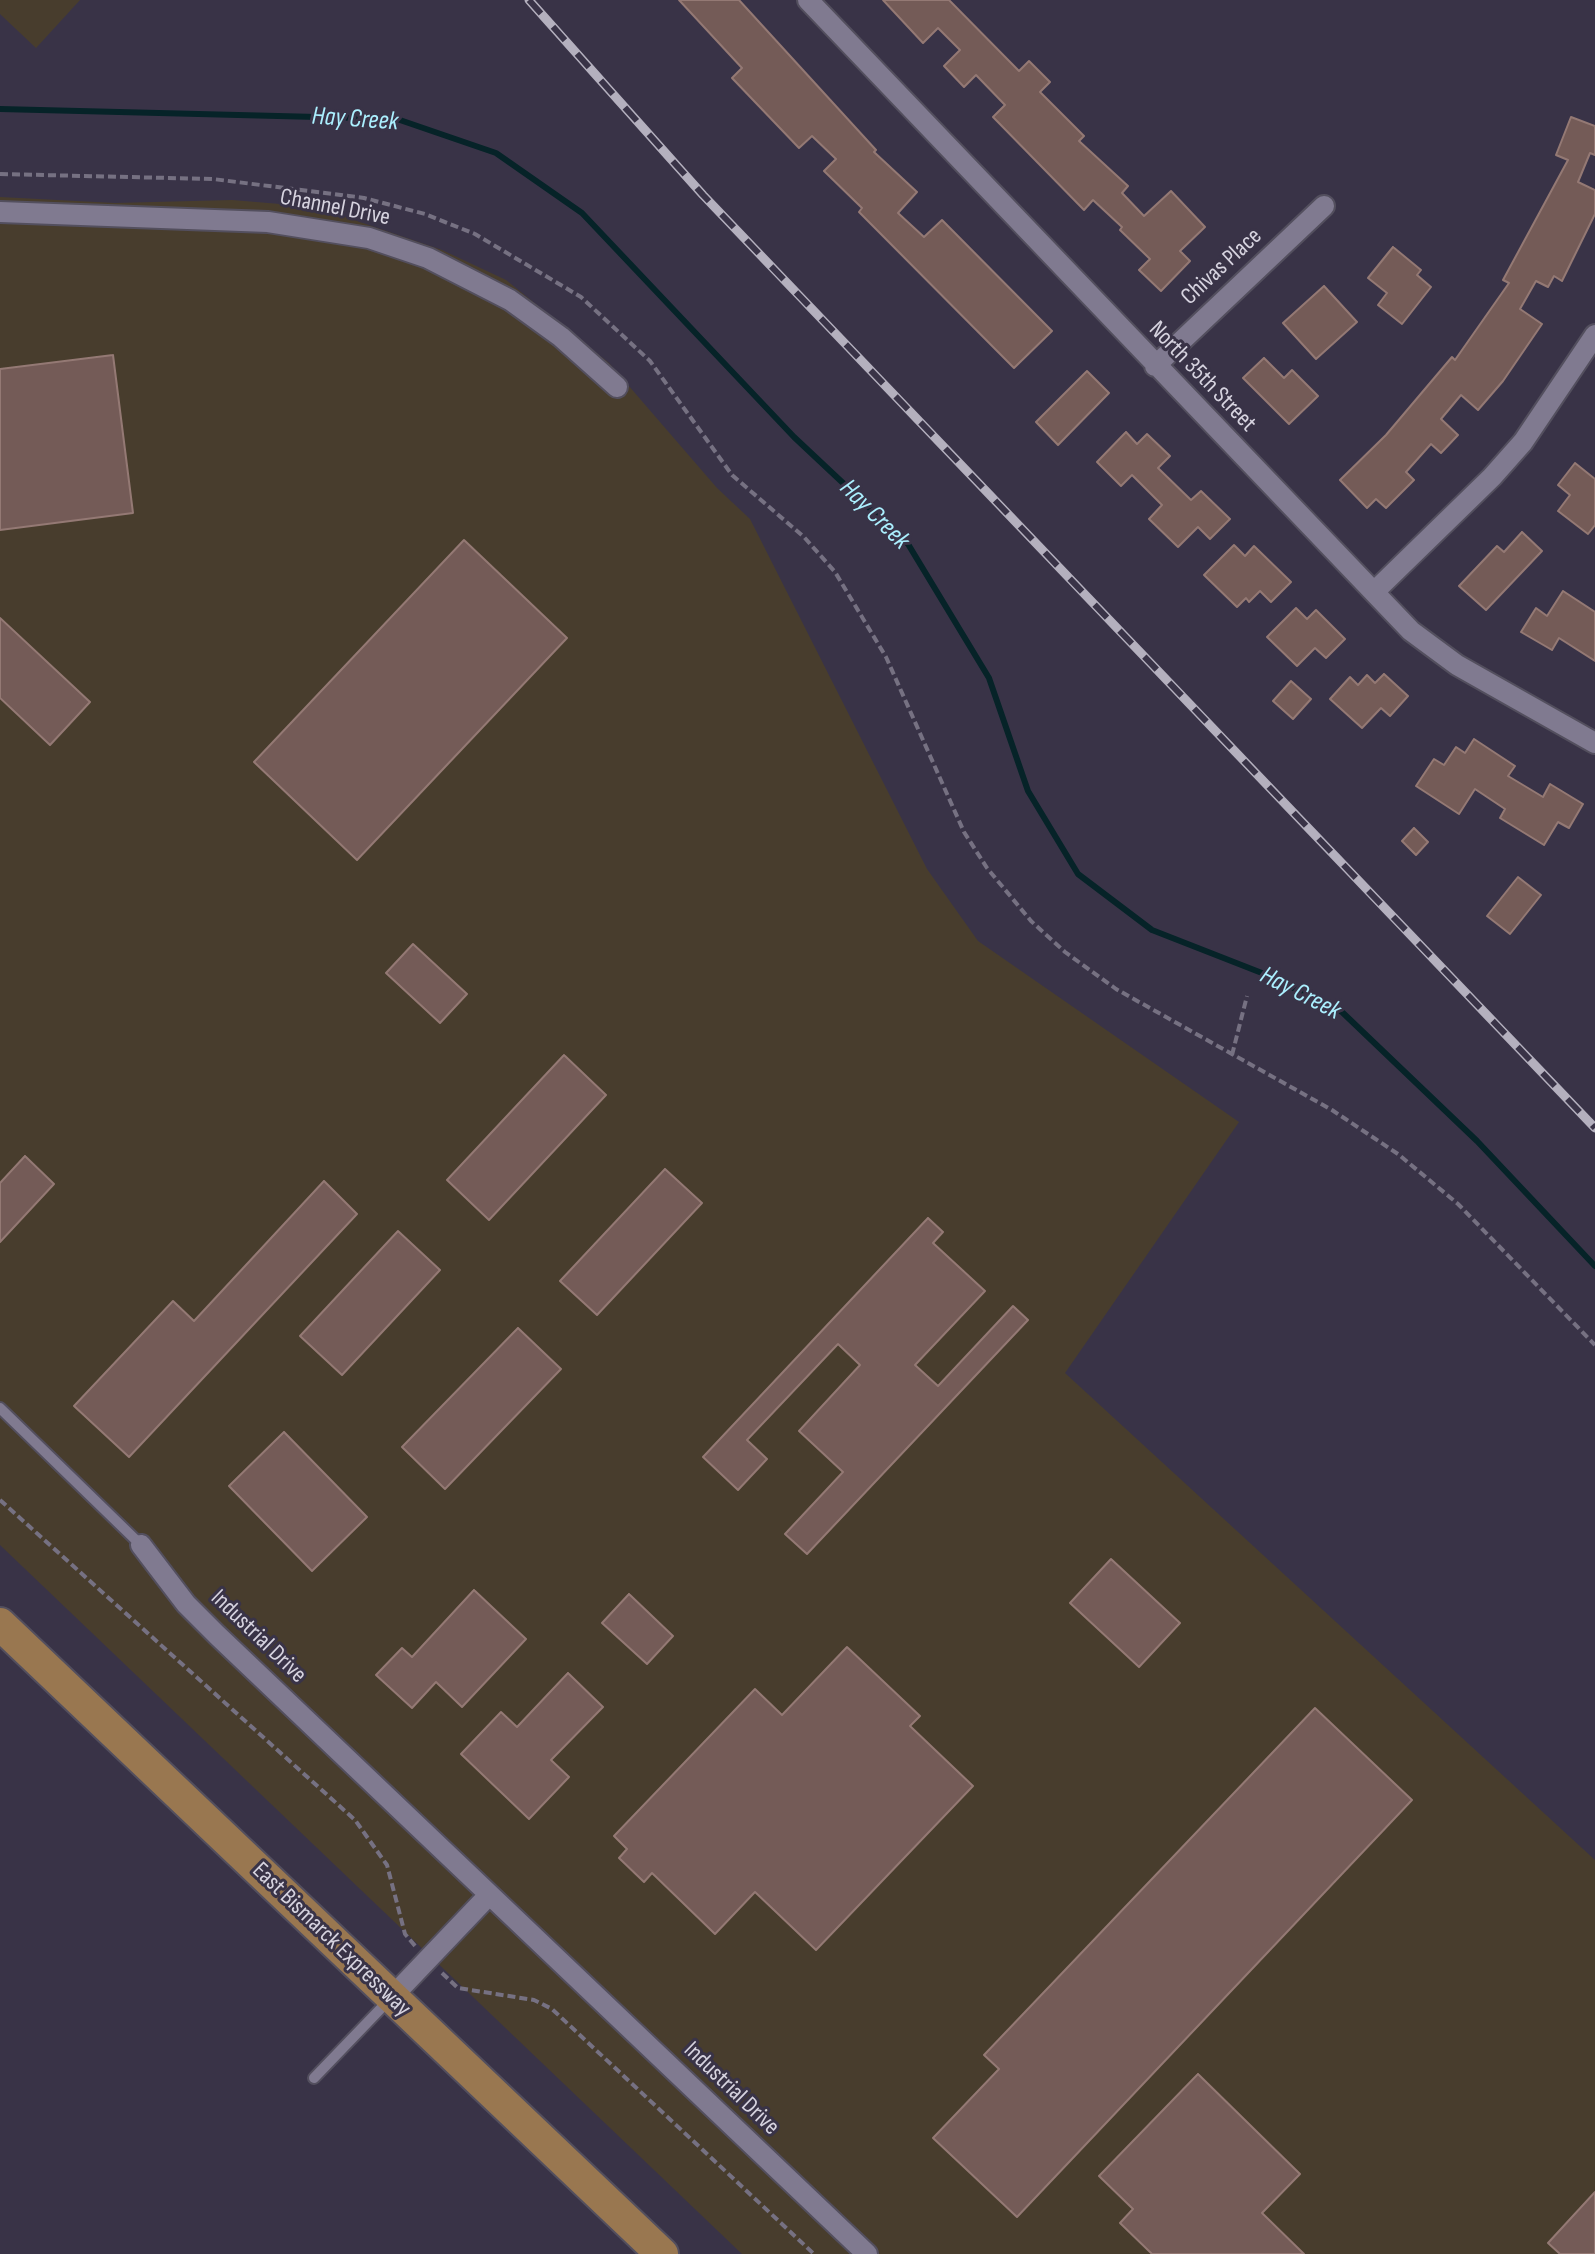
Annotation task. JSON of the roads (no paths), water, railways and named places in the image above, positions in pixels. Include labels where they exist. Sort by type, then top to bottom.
[{"type":"main road","name":"East Bismarck Expressway","points":[[0,1624],[662,2254]]},
{"type":"street","name":"North 35th Street","points":[[808,0],[1411,631],[1440,654],[1595,743]]},
{"type":"street","name":"Chivas Place","points":[[1155,366],[1324,206]]},
{"type":"street","name":"Channel Drive","points":[[0,212],[268,222],[369,238],[457,271],[510,300],[561,337],[617,387]]},
{"type":"street","points":[[1374,592],[1492,477],[1523,442],[1595,335]]},
{"type":"street","name":"Industrial Drive","points":[[141,1545],[186,1604],[217,1635],[867,2254]]},
{"type":"street","points":[[391,1998],[489,1895]]},
{"type":"lane","name":"Industrial Drive","points":[[0,1408],[141,1545]]},
{"type":"lane","points":[[314,2078],[391,1998]]},
{"type":"waterway","name":"Hay Creek","points":[[0,109],[397,119],[496,153],[582,213],[794,437],[908,544],[989,678],[1028,791],[1078,874],[1152,930],[1267,975],[1342,1012],[1477,1141],[1595,1266]]},
{"type":"railway","points":[[529,0],[703,195],[1595,1128]]}]
